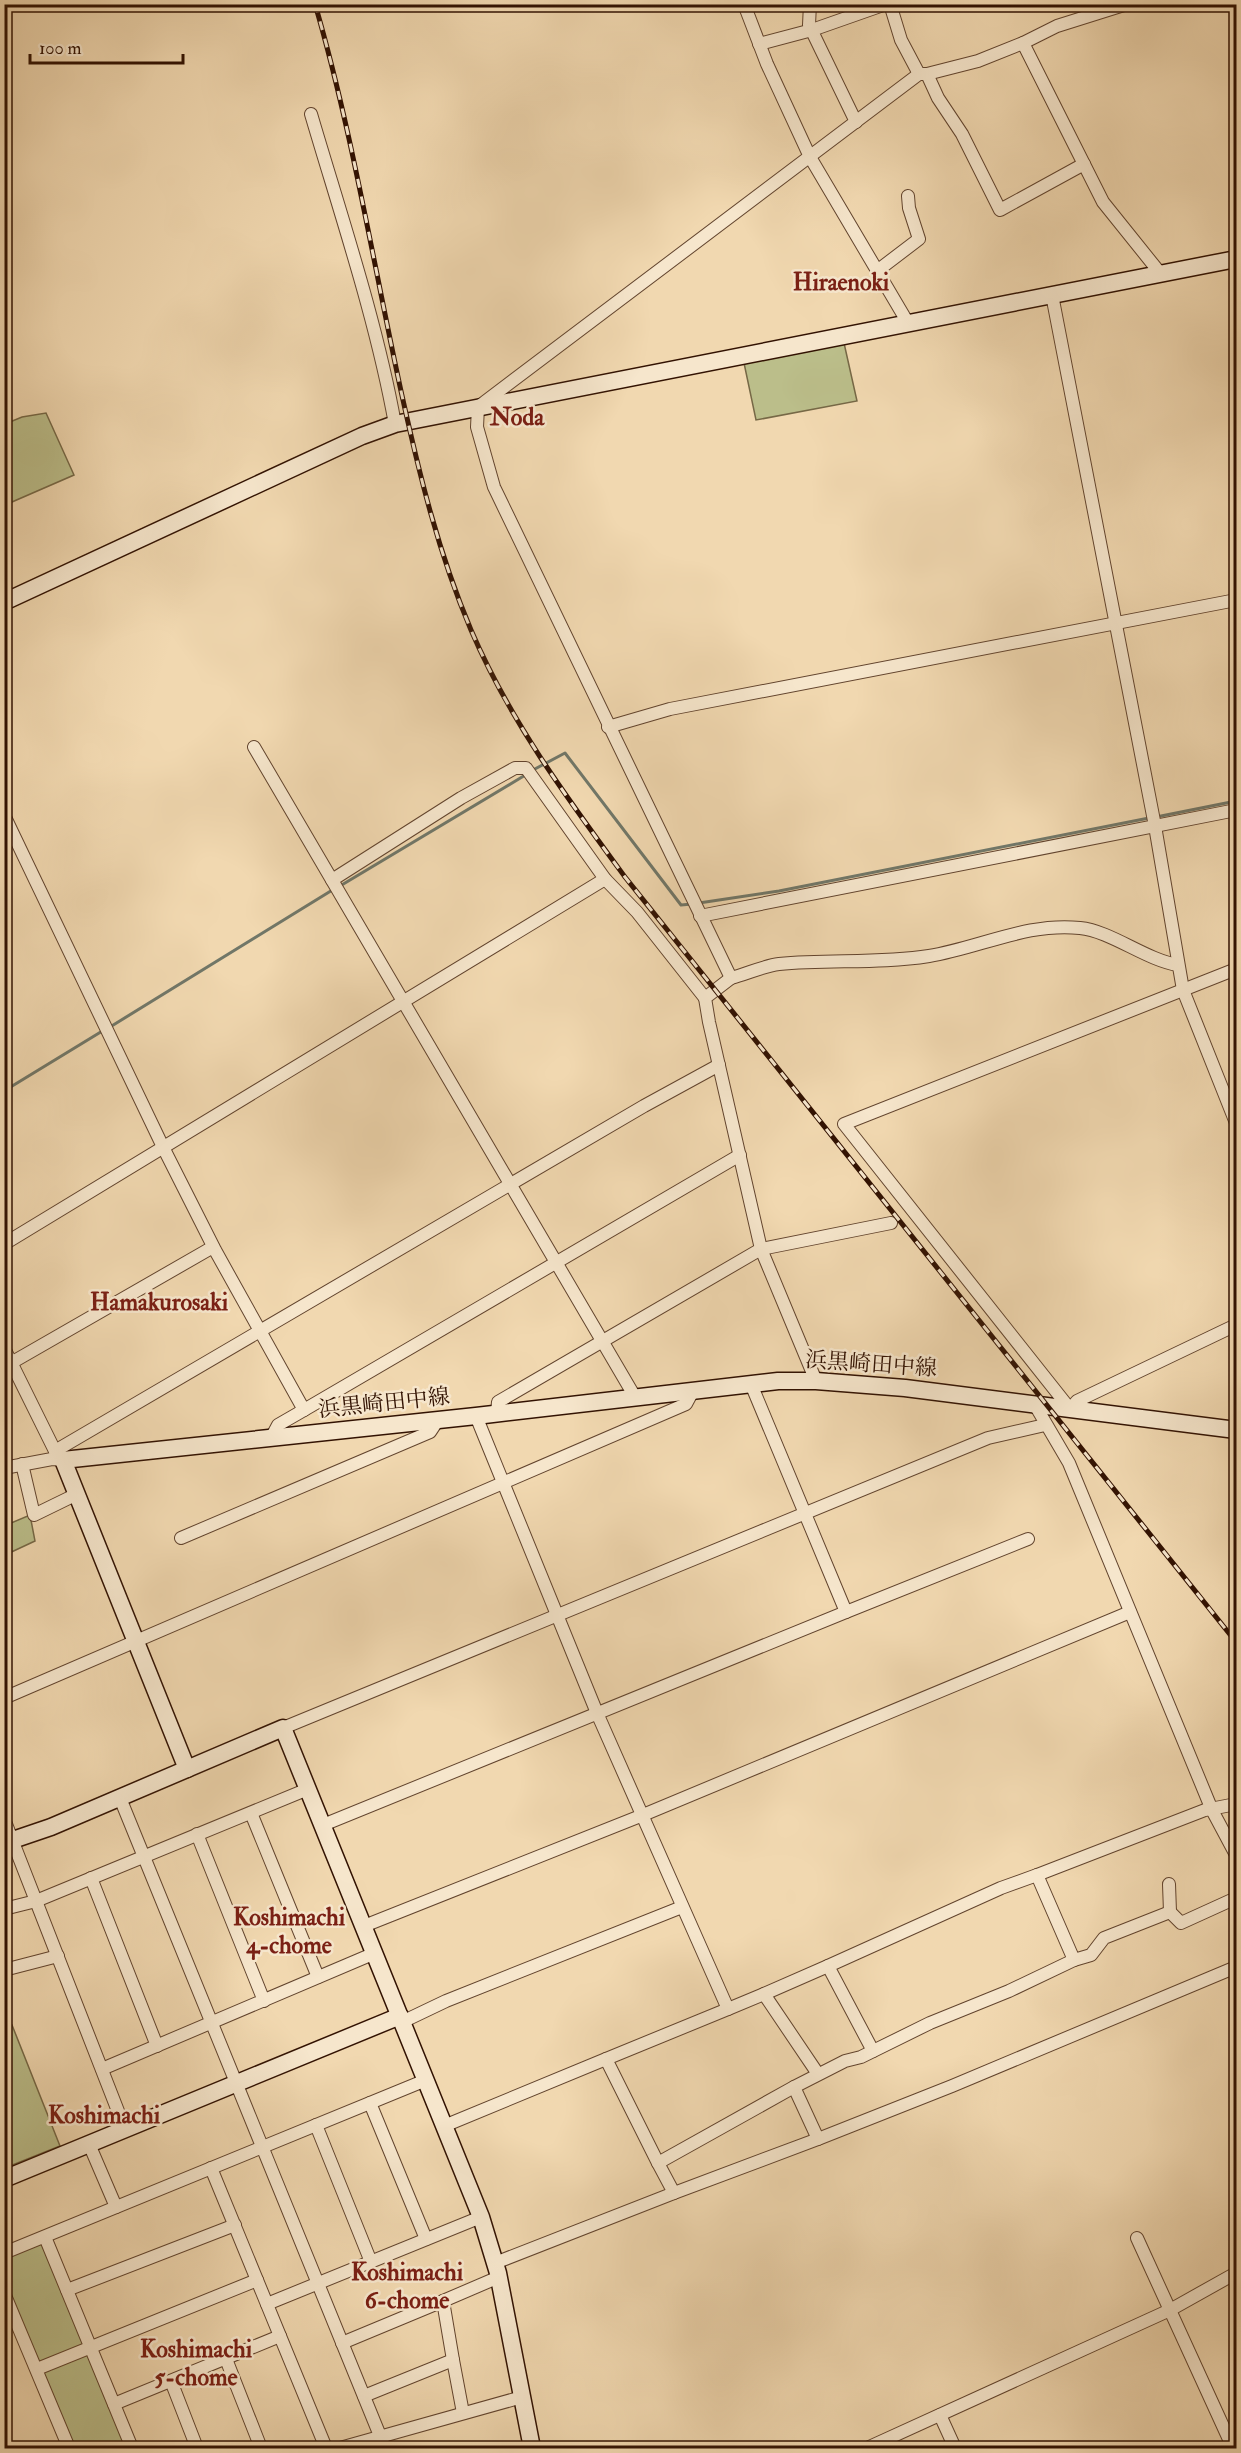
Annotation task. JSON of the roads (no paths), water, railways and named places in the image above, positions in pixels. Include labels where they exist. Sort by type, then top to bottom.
[{"type":"street","points":[[744,4],[792,122],[908,323]]},
{"type":"street","points":[[810,4],[809,25],[856,122]]},
{"type":"street","points":[[759,44],[812,30],[888,4],[901,40],[962,134],[1000,210],[1084,164]]},
{"type":"street","points":[[478,407],[810,156],[923,74],[978,61],[1058,26],[1127,4]]},
{"type":"street","points":[[1023,43],[1103,202],[1160,273]]},
{"type":"street","points":[[311,114],[362,286],[388,385],[395,424]]},
{"type":"street","points":[[877,271],[919,239],[909,208],[908,196]]},
{"type":"street","points":[[4,602],[362,435],[395,424],[1236,259]]},
{"type":"street","points":[[1052,295],[1155,826],[1183,990],[1236,1123]]},
{"type":"street","points":[[478,407],[477,428],[494,487],[731,978]]},
{"type":"street","points":[[608,727],[670,709],[1236,600]]},
{"type":"street","points":[[254,747],[635,1397]]},
{"type":"street","points":[[332,880],[461,798],[515,768],[526,768],[605,879],[637,912],[705,998],[761,1249],[816,1380]]},
{"type":"street","points":[[700,916],[1236,810]]},
{"type":"street","points":[[4,815],[213,1247],[304,1410]]},
{"type":"street","points":[[4,1244],[605,879]]},
{"type":"street","points":[[705,998],[731,978],[777,964],[847,960],[882,961],[930,956],[987,940],[1046,929],[1081,928],[1178,965]]},
{"type":"street","points":[[1236,969],[844,1124],[1070,1409],[1077,1401],[1236,1325]]},
{"type":"street","points":[[4,1468],[52,1459],[261,1331],[644,1106],[719,1065]]},
{"type":"street","points":[[271,1438],[278,1425],[740,1155]]},
{"type":"street","points":[[497,1413],[498,1402],[761,1249],[891,1223]]},
{"type":"street","points":[[8,1366],[213,1247]]},
{"type":"street","points":[[4,1348],[8,1366],[59,1455],[77,1494],[188,1769]]},
{"type":"street","name":"浜黒崎田中線","points":[[59,1455],[271,1438],[752,1384],[816,1380],[987,1397],[1236,1430]]},
{"type":"street","points":[[752,1384],[846,1612]]},
{"type":"street","points":[[4,1698],[686,1404],[693,1391]]},
{"type":"street","points":[[1035,1405],[1069,1462],[1212,1810],[1236,1855]]},
{"type":"street","points":[[476,1416],[597,1713],[728,2009]]},
{"type":"street","points":[[181,1538],[430,1432],[438,1420]]},
{"type":"street","points":[[9,1842],[988,1438],[1045,1425]]},
{"type":"street","points":[[22,1464],[34,1515],[77,1494]]},
{"type":"street","points":[[322,1825],[1028,1539]]},
{"type":"street","points":[[364,1926],[643,1815],[1130,1612]]},
{"type":"street","points":[[284,1728],[482,2217],[497,2270],[532,2448]]},
{"type":"street","points":[[4,1909],[36,1901],[308,1789]]},
{"type":"street","points":[[120,1798],[383,2443]]},
{"type":"street","points":[[444,2126],[764,1994],[1001,1888],[1205,1810],[1236,1804]]},
{"type":"street","points":[[251,1812],[318,1977]]},
{"type":"street","points":[[4,1819],[9,1842],[36,1901],[125,2129]]},
{"type":"street","points":[[197,1834],[264,2001]]},
{"type":"street","points":[[1037,1875],[1074,1960]]},
{"type":"street","points":[[92,1878],[157,2046]]},
{"type":"street","points":[[1169,1884],[1170,1912],[1181,1923],[1236,1898]]},
{"type":"street","points":[[4,2179],[236,2083],[682,1907]]},
{"type":"street","points":[[658,2163],[818,2074],[873,2051],[930,2023],[1009,1991],[1074,1960],[1091,1955],[1104,1938],[1170,1912]]},
{"type":"street","points":[[102,2070],[375,1953]]},
{"type":"street","points":[[4,1970],[57,1956]]},
{"type":"street","points":[[828,1966],[873,2051]]},
{"type":"street","points":[[342,2343],[443,2301],[497,2270],[674,2193],[952,2086],[1236,1967]]},
{"type":"street","points":[[764,1994],[818,2074]]},
{"type":"street","points":[[606,2059],[674,2193]]},
{"type":"street","points":[[4,2253],[426,2080]]},
{"type":"street","points":[[794,2087],[818,2139]]},
{"type":"street","points":[[370,2103],[426,2239]]},
{"type":"street","points":[[316,2125],[371,2262]]},
{"type":"street","points":[[89,2144],[116,2207]]},
{"type":"street","points":[[211,2168],[326,2448]]},
{"type":"street","points":[[267,2304],[482,2217]]},
{"type":"street","points":[[67,2290],[234,2225]]},
{"type":"street","points":[[45,2237],[132,2448]]},
{"type":"street","points":[[1137,2238],[1233,2448]]},
{"type":"street","points":[[867,2448],[1170,2310],[1236,2273]]},
{"type":"street","points":[[37,2369],[257,2280]]},
{"type":"street","points":[[4,2293],[69,2448]]},
{"type":"street","points":[[443,2301],[463,2413]]},
{"type":"street","points":[[114,2404],[280,2336]]},
{"type":"street","points":[[226,2359],[261,2448]]},
{"type":"street","points":[[364,2396],[453,2360]]},
{"type":"street","points":[[171,2381],[196,2448]]},
{"type":"street","points":[[340,2448],[383,2443],[463,2413],[522,2397]]},
{"type":"street","points":[[940,2415],[955,2448]]},
{"type":"waterway","points":[[533,770],[565,753],[681,905],[692,904]]},
{"type":"waterway","points":[[340,886],[527,774]]},
{"type":"waterway","points":[[1156,817],[1236,801]]},
{"type":"waterway","points":[[699,903],[779,891],[1149,818]]},
{"type":"waterway","points":[[110,1027],[334,889]]},
{"type":"waterway","points":[[4,1091],[104,1030]]},
{"type":"railway","points":[[315,4],[340,100],[401,391],[430,512],[459,601],[486,664],[503,696],[561,788],[625,877],[1236,1642]]},
{"type":"district","name":"Hiraenoki","points":[[841,282]]},
{"type":"district","name":"Noda","points":[[517,417]]},
{"type":"district","name":"Hamakurosaki","points":[[159,1302]]},
{"type":"district","name":"Koshimachi 4-chome","points":[[289,1931]]},
{"type":"district","name":"Koshimachi","points":[[104,2115]]},
{"type":"district","name":"Koshimachi 6-chome","points":[[407,2286]]},
{"type":"district","name":"Koshimachi 5-chome","points":[[196,2363]]}]
